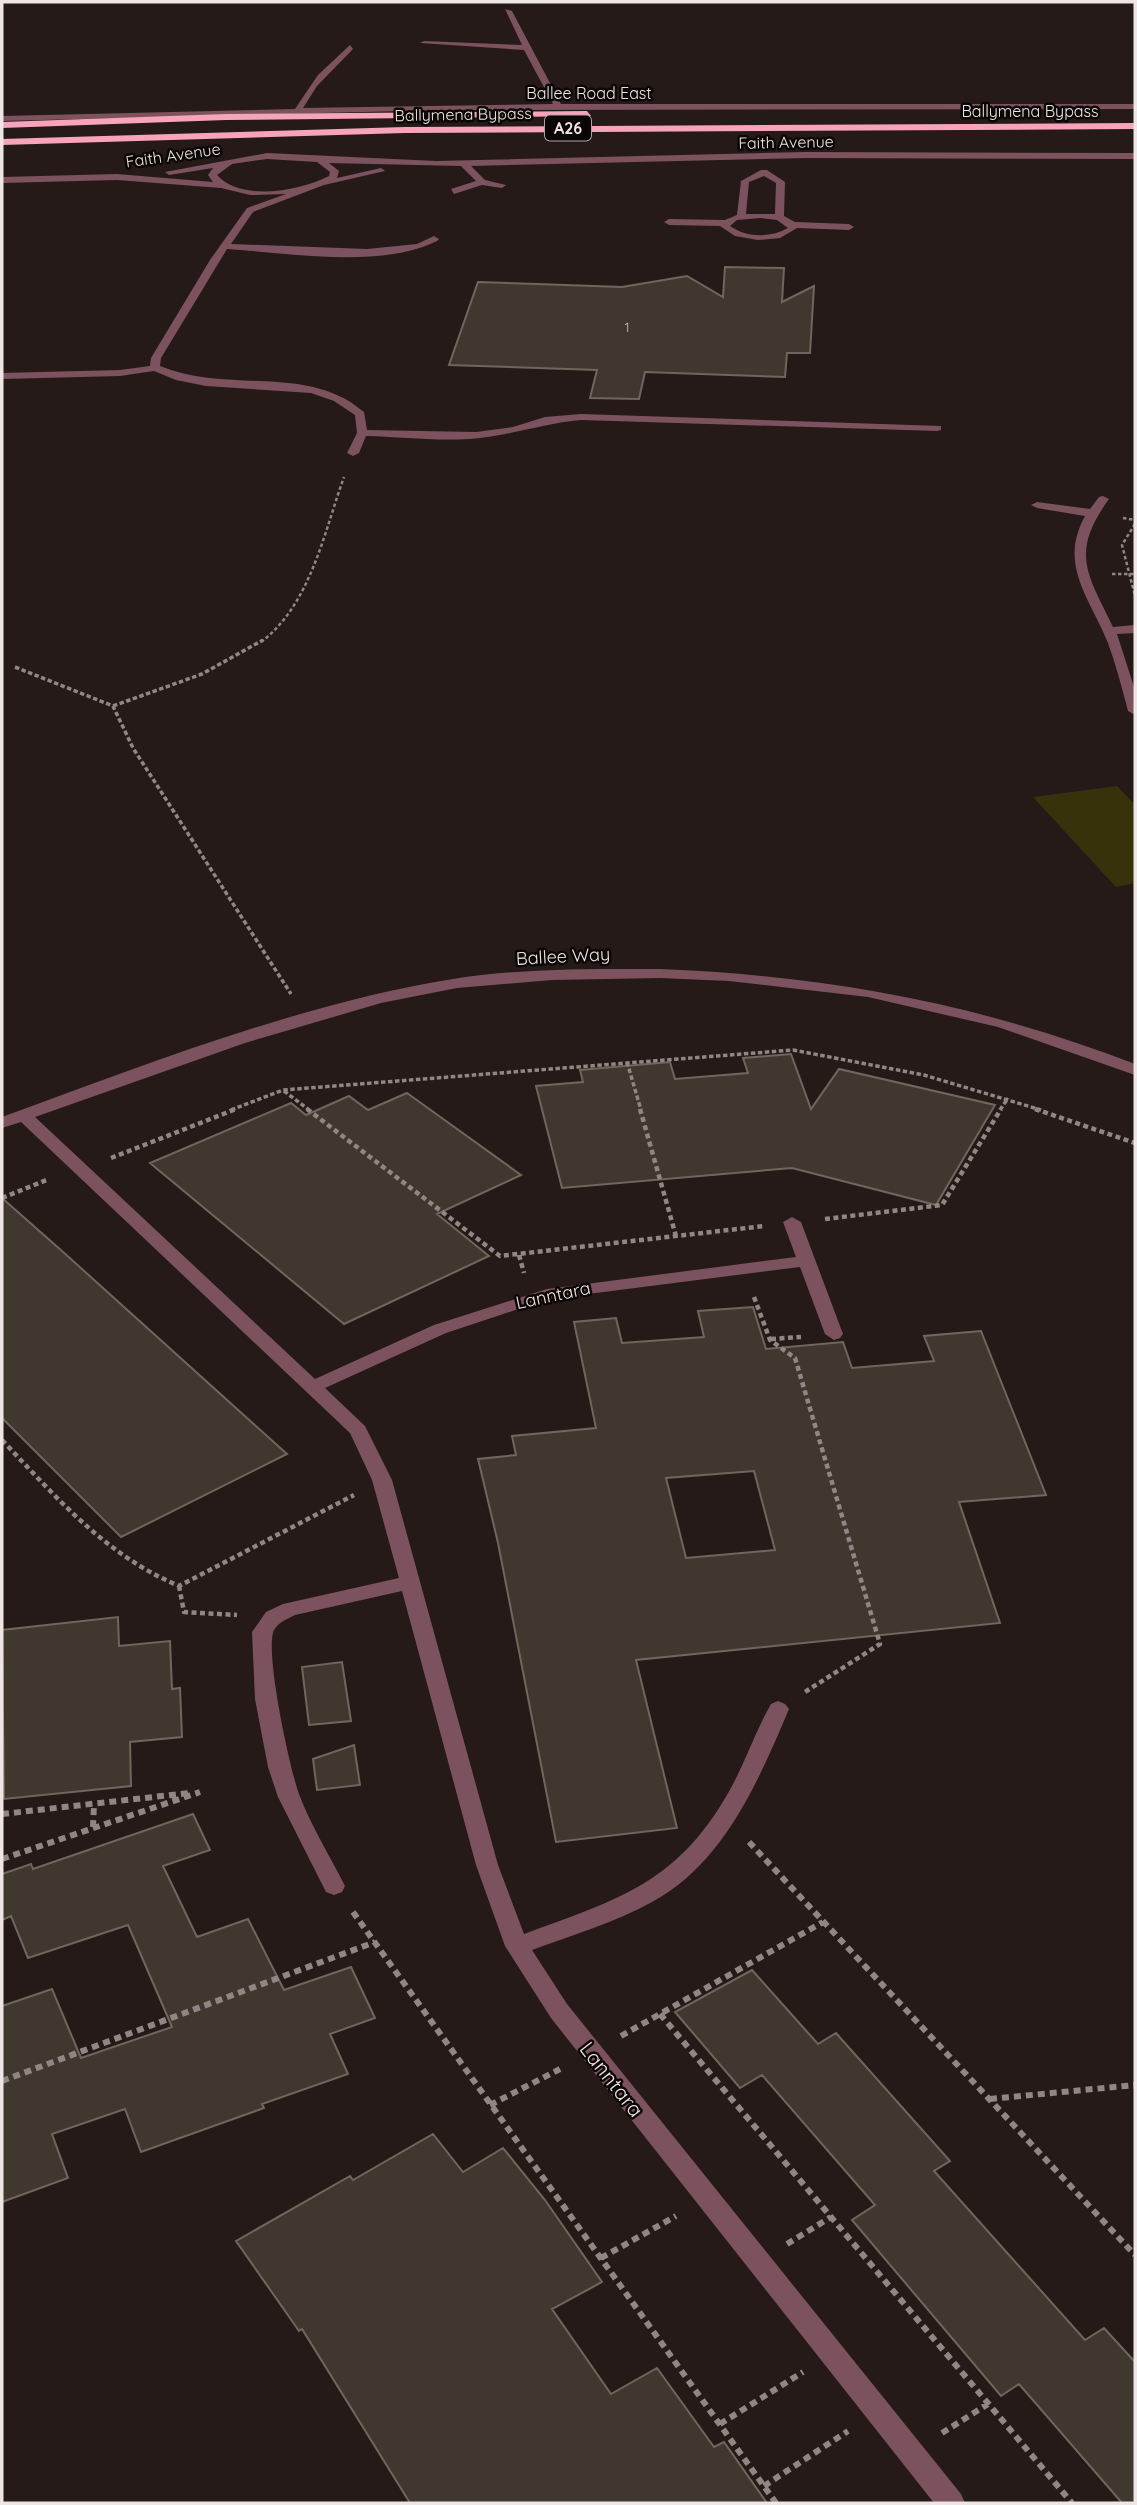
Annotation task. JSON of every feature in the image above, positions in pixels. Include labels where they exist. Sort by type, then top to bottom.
[{"type":"highway","name":"Ballymena Bypass","points":[[2,125],[488,114],[1135,114]]},
{"type":"highway","name":"Ballymena Bypass","points":[[2,142],[405,130],[1135,126]]},
{"type":"street","points":[[508,12],[558,107]]},
{"type":"street","points":[[424,43],[527,48]]},
{"type":"street","points":[[298,110],[311,93],[313,84],[350,47]]},
{"type":"street","name":"Ballee Road East","points":[[2,119],[298,110],[558,107],[1135,107]]},
{"type":"street","points":[[1020,154],[1021,165]]},
{"type":"street","name":"Faith Avenue","points":[[2,180],[117,177],[286,155],[318,160],[436,164],[628,164],[765,156],[963,159],[1020,154],[1135,156]]},
{"type":"street","points":[[764,172],[765,156]]},
{"type":"street","points":[[318,160],[335,171],[326,183]]},
{"type":"street","points":[[221,185],[212,175],[222,165],[233,161]]},
{"type":"street","points":[[463,163],[482,182]]},
{"type":"street","name":"Faith Avenue","points":[[117,177],[221,185],[271,192],[311,188],[436,164]]},
{"type":"street","points":[[741,216],[746,181],[764,172]]},
{"type":"street","points":[[764,172],[781,182],[779,218]]},
{"type":"street","points":[[454,191],[482,182],[502,185]]},
{"type":"street","points":[[232,188],[250,210]]},
{"type":"street","points":[[155,368],[156,358],[224,246],[250,210],[311,188]]},
{"type":"street","points":[[669,222],[725,223],[741,216],[779,218],[793,225],[849,227]]},
{"type":"street","points":[[725,223],[727,230],[733,233],[762,237],[782,234],[793,225]]},
{"type":"street","points":[[224,246],[415,250],[434,239]]},
{"type":"street","points":[[2,376],[120,373],[155,368],[194,383],[310,388],[345,400],[360,414],[362,433],[353,453]]},
{"type":"street","points":[[878,426],[879,412]]},
{"type":"street","points":[[362,433],[475,435],[514,430],[545,420],[582,417],[937,428]]},
{"type":"street","points":[[765,423],[766,436]]},
{"type":"street","points":[[1103,499],[1091,513],[1079,536],[1080,557],[1094,603],[1110,631],[1135,711]]},
{"type":"street","points":[[1037,505],[1091,513]]},
{"type":"street","points":[[1110,631],[1135,629]]},
{"type":"street","name":"Ballee Way","points":[[2,1123],[309,1019],[437,986],[497,979],[612,973],[708,974],[801,982],[953,1010],[1042,1034],[1135,1070]]},
{"type":"street","name":"Lanntara","points":[[24,1115],[78,1169],[314,1386],[358,1430],[382,1480],[487,1865],[517,1946],[559,2011],[950,2503]]},
{"type":"street","points":[[792,1222],[834,1334]]},
{"type":"street","name":"Lanntara","points":[[314,1386],[414,1340],[531,1298],[597,1285],[806,1261]]},
{"type":"street","points":[[334,1886],[289,1797],[279,1767],[266,1699],[262,1632],[273,1617],[299,1606],[411,1582]]},
{"type":"street","points":[[517,1946],[621,1906],[662,1885],[698,1850],[725,1817],[750,1774],[778,1709]]},
{"type":"path","points":[[113,706],[243,655],[280,624],[300,591],[353,453]]},
{"type":"path","points":[[1135,524],[1122,545],[1135,596]]},
{"type":"path","points":[[15,667],[113,706],[141,759],[309,1019]]},
{"type":"path","points":[[2,1198],[283,1090],[793,1050],[854,1058],[1008,1098],[1135,1143]]},
{"type":"path","points":[[627,1062],[676,1236]]},
{"type":"path","points":[[283,1090],[500,1256],[942,1205],[1008,1098]]},
{"type":"path","points":[[729,1230],[771,1339],[795,1358],[880,1644],[778,1709]]},
{"type":"path","points":[[2,1440],[107,1548],[151,1577],[179,1586],[382,1480]]},
{"type":"path","points":[[179,1586],[184,1612],[273,1617]]},
{"type":"path","points":[[2,1814],[200,1792],[2,1859]]},
{"type":"path","points":[[93,1828],[94,1804]]},
{"type":"path","points":[[725,1817],[1135,2255]]},
{"type":"path","points":[[334,1886],[776,2503]]},
{"type":"path","points":[[490,2105],[591,2052],[823,1922]]},
{"type":"path","points":[[2,2081],[375,1942]]},
{"type":"path","points":[[660,2014],[1072,2503]]},
{"type":"path","points":[[989,2099],[1135,2085]]},
{"type":"path","points":[[601,2258],[707,2198]]},
{"type":"path","points":[[758,2262],[831,2217]]},
{"type":"path","points":[[720,2424],[832,2354]]},
{"type":"path","points":[[910,2453],[988,2404]]},
{"type":"path","points":[[764,2486],[877,2412]]},
{"type":"shaded area","points":[[1117,786],[1135,805],[1135,883],[1116,887],[1033,797]]},
{"type":"building","points":[[725,267],[784,268],[782,302],[814,286],[810,353],[787,353],[785,377],[645,372],[639,399],[590,398],[597,370],[449,365],[478,282],[622,287],[687,276],[723,297]]},
{"type":"building","points":[[791,1054],[811,1109],[839,1069],[995,1105],[936,1205],[792,1168],[562,1188],[536,1086],[583,1082],[580,1070],[670,1062],[675,1079],[748,1073],[743,1058]]},
{"type":"building","points":[[407,1093],[521,1175],[437,1214],[489,1256],[344,1324],[150,1163],[291,1103],[306,1115],[349,1096],[368,1110]]},
{"type":"building","points":[[2,1198],[287,1454],[121,1537],[2,1418]]},
{"type":"building","points":[[753,1307],[766,1349],[843,1342],[852,1368],[934,1361],[924,1336],[981,1331],[1046,1495],[959,1502],[1000,1623],[636,1660],[677,1828],[556,1842],[498,1543],[478,1459],[516,1455],[512,1436],[596,1428],[574,1322],[616,1318],[622,1343],[704,1337],[698,1311]],"holes":[[[754,1471],[775,1550],[686,1558],[666,1478]]]},
{"type":"building","points":[[118,1617],[119,1646],[170,1641],[172,1689],[180,1688],[182,1737],[130,1742],[131,1786],[4,1799],[2,1630]]},
{"type":"building","points":[[342,1662],[351,1721],[309,1725],[302,1667]]},
{"type":"building","points":[[354,1745],[360,1785],[317,1790],[313,1759]]},
{"type":"building","points":[[193,1814],[210,1850],[163,1866],[197,1937],[248,1919],[284,1990],[351,1967],[375,2018],[330,2034],[348,2074],[262,2104],[264,2108],[141,2152],[125,2109],[52,2134],[68,2178],[2,2202],[2,2006],[52,1989],[81,2058],[172,2027],[128,1925],[28,1958],[11,1916],[2,1920],[2,1874],[31,1864],[33,1869]]},
{"type":"building","points":[[752,1970],[818,2044],[836,2033],[950,2161],[934,2171],[1085,2340],[1104,2328],[1135,2362],[1135,2503],[1122,2503],[1019,2384],[1001,2396],[852,2220],[875,2205],[762,2075],[740,2088],[675,2012]]},
{"type":"building","points":[[433,2134],[463,2172],[503,2148],[545,2200],[602,2282],[552,2309],[611,2394],[657,2368],[714,2447],[724,2442],[767,2503],[410,2503],[302,2329],[299,2331],[236,2241],[350,2176],[353,2180]]}]
